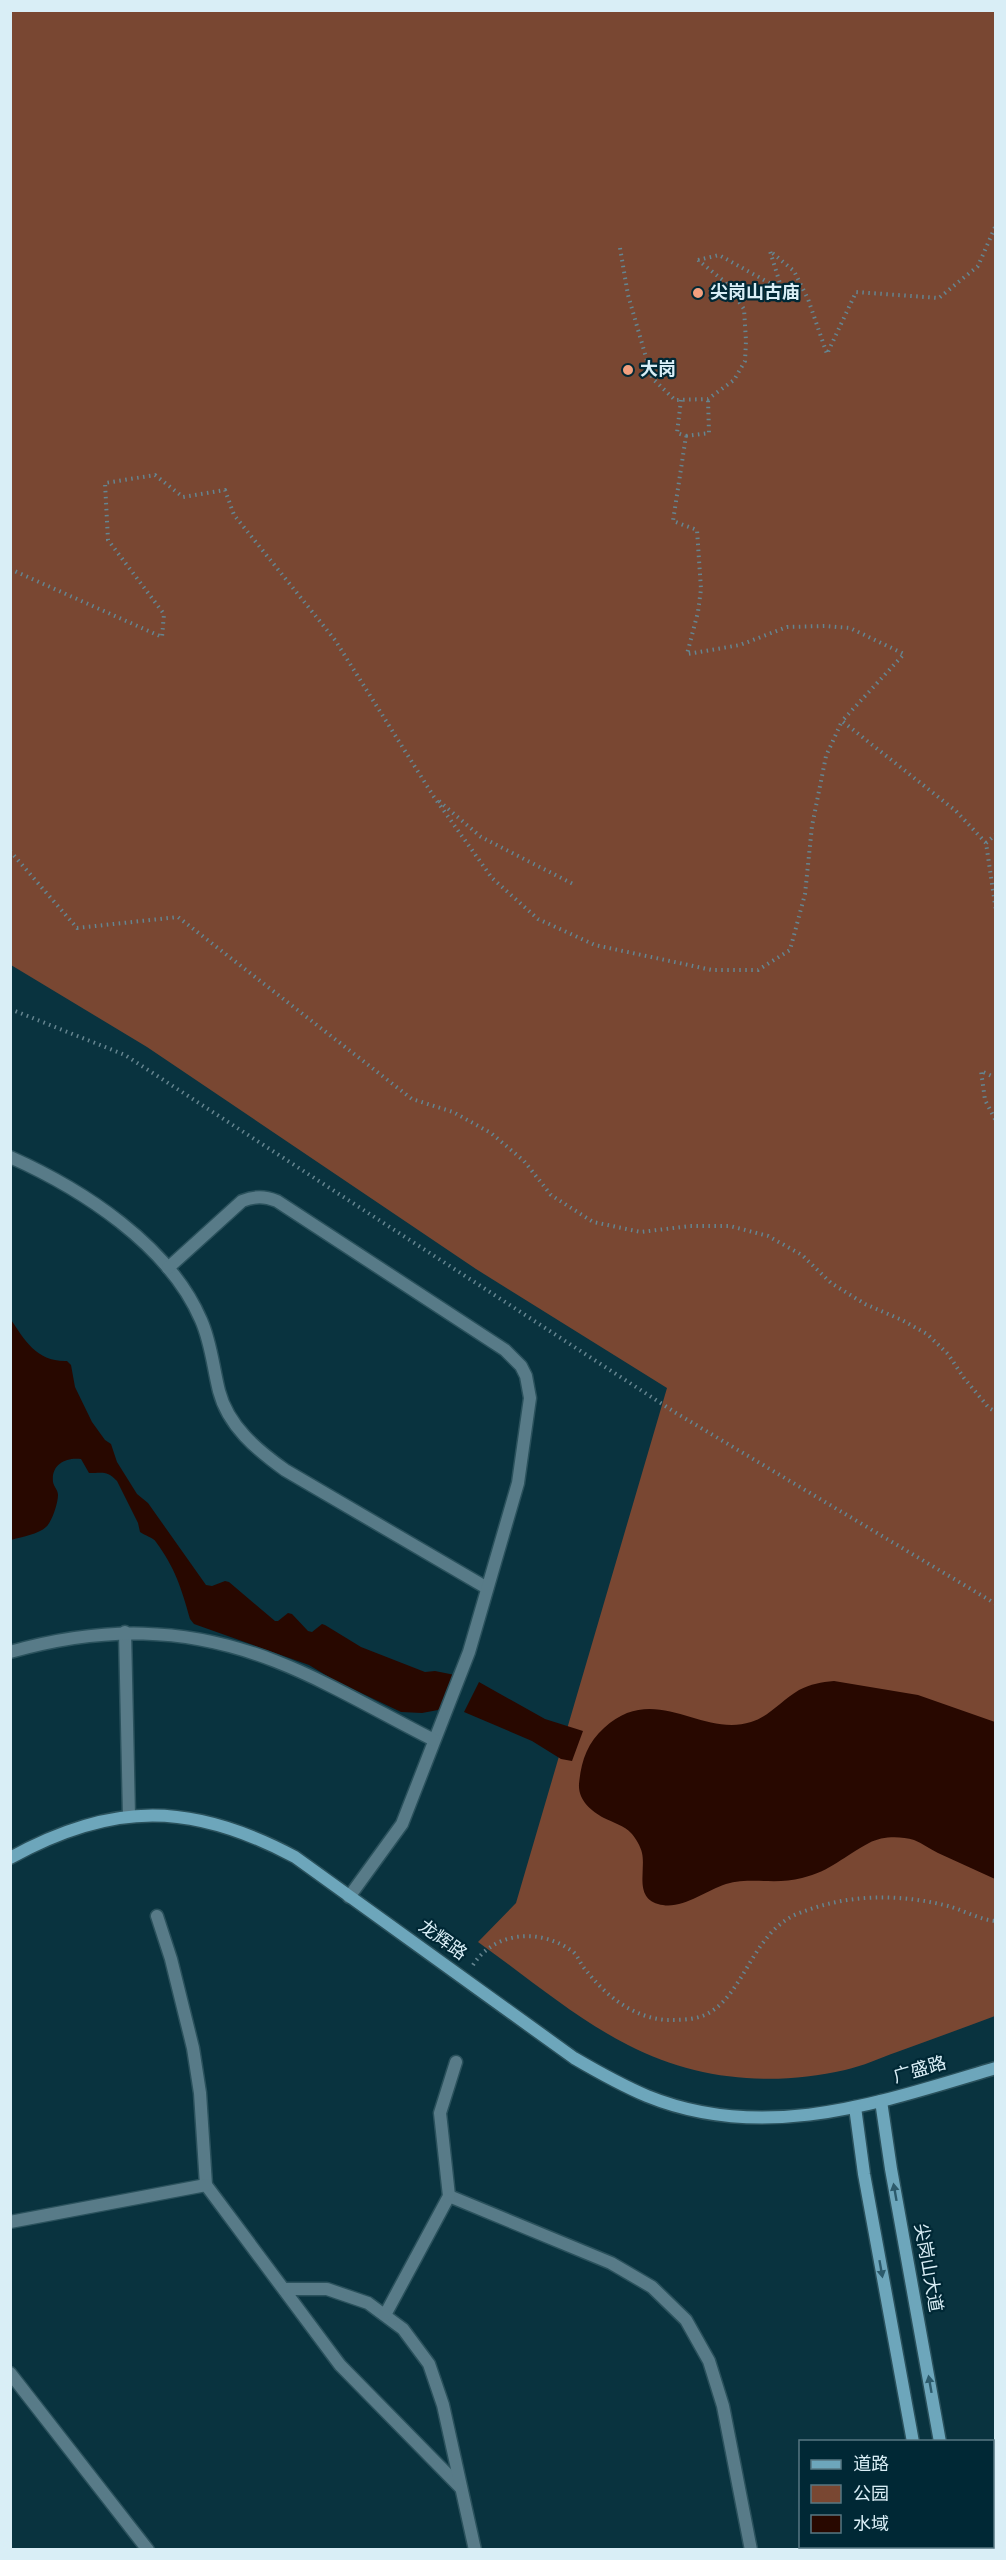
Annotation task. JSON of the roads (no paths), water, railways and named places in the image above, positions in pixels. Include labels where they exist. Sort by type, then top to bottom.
[{"type":"street","points":[[10,1157],[38,1169],[92,1202],[119,1222],[168,1268],[181,1284],[201,1320],[220,1394],[235,1424],[257,1450],[285,1470],[488,1588]]},
{"type":"street","points":[[168,1268],[242,1201],[260,1197],[269,1198],[277,1201],[514,1357],[526,1376],[530,1398],[518,1483],[469,1652],[402,1824],[349,1897]]},
{"type":"street","points":[[10,1652],[51,1641],[125,1632],[183,1636],[240,1648],[276,1661],[434,1740]]},
{"type":"street","points":[[125,1632],[129,1816]]},
{"type":"street","name":"龙辉路","points":[[10,1858],[46,1838],[87,1824],[129,1816],[173,1816],[216,1822],[257,1836],[295,1857],[574,2058],[610,2079],[649,2096],[689,2109],[730,2116],[772,2118],[814,2115],[855,2107]]},
{"type":"street","points":[[157,1916],[171,1959],[193,2048],[200,2093],[206,2185],[284,2289],[307,2324],[340,2365],[461,2488]]},
{"type":"street","points":[[385,2315],[449,2196],[440,2113],[456,2062]]},
{"type":"street","name":"广盛路","points":[[855,2107],[996,2068]]},
{"type":"street","name":"尖岗山大道","points":[[881,2101],[940,2440]]},
{"type":"street","points":[[855,2107],[864,2174],[913,2440]]},
{"type":"street","points":[[10,2222],[206,2185]]},
{"type":"street","points":[[449,2196],[611,2263],[652,2287],[686,2320],[710,2361],[723,2406],[751,2550]]},
{"type":"street","points":[[284,2289],[327,2289],[368,2303],[403,2329],[429,2364],[443,2405],[475,2550]]},
{"type":"street","points":[[10,2373],[148,2550]]},
{"type":"water","points":[[10,1318],[27,1342],[40,1354],[48,1358],[67,1361],[71,1365],[75,1387],[92,1422],[105,1440],[111,1444],[117,1462],[137,1494],[148,1503],[206,1585],[229,1582],[275,1621],[288,1613],[292,1614],[308,1631],[312,1632],[322,1624],[361,1647],[425,1672],[435,1671],[455,1675],[443,1705],[438,1710],[422,1713],[401,1712],[334,1680],[309,1665],[194,1624],[190,1619],[173,1569],[155,1540],[140,1532],[138,1523],[117,1481],[107,1474],[89,1473],[81,1459],[65,1461],[54,1471],[53,1482],[58,1498],[48,1525],[39,1532],[11,1540]]},
{"type":"water","points":[[834,1681],[918,1695],[995,1722],[995,1879],[914,1840],[891,1837],[869,1843],[829,1867],[802,1878],[783,1881],[735,1882],[675,1905],[658,1904],[651,1900],[643,1889],[642,1853],[636,1840],[625,1828],[594,1812],[583,1800],[579,1790],[583,1761],[598,1734],[623,1715],[641,1709],[678,1713],[714,1723],[732,1725],[751,1722],[764,1716],[799,1690]]},
{"type":"water","points":[[479,1682],[545,1719],[583,1731],[572,1761],[561,1759],[532,1741],[464,1712]]},
{"type":"place","name":"尖岗山古庙","points":[[698,293]]},
{"type":"place","name":"大岗","points":[[628,370]]}]
